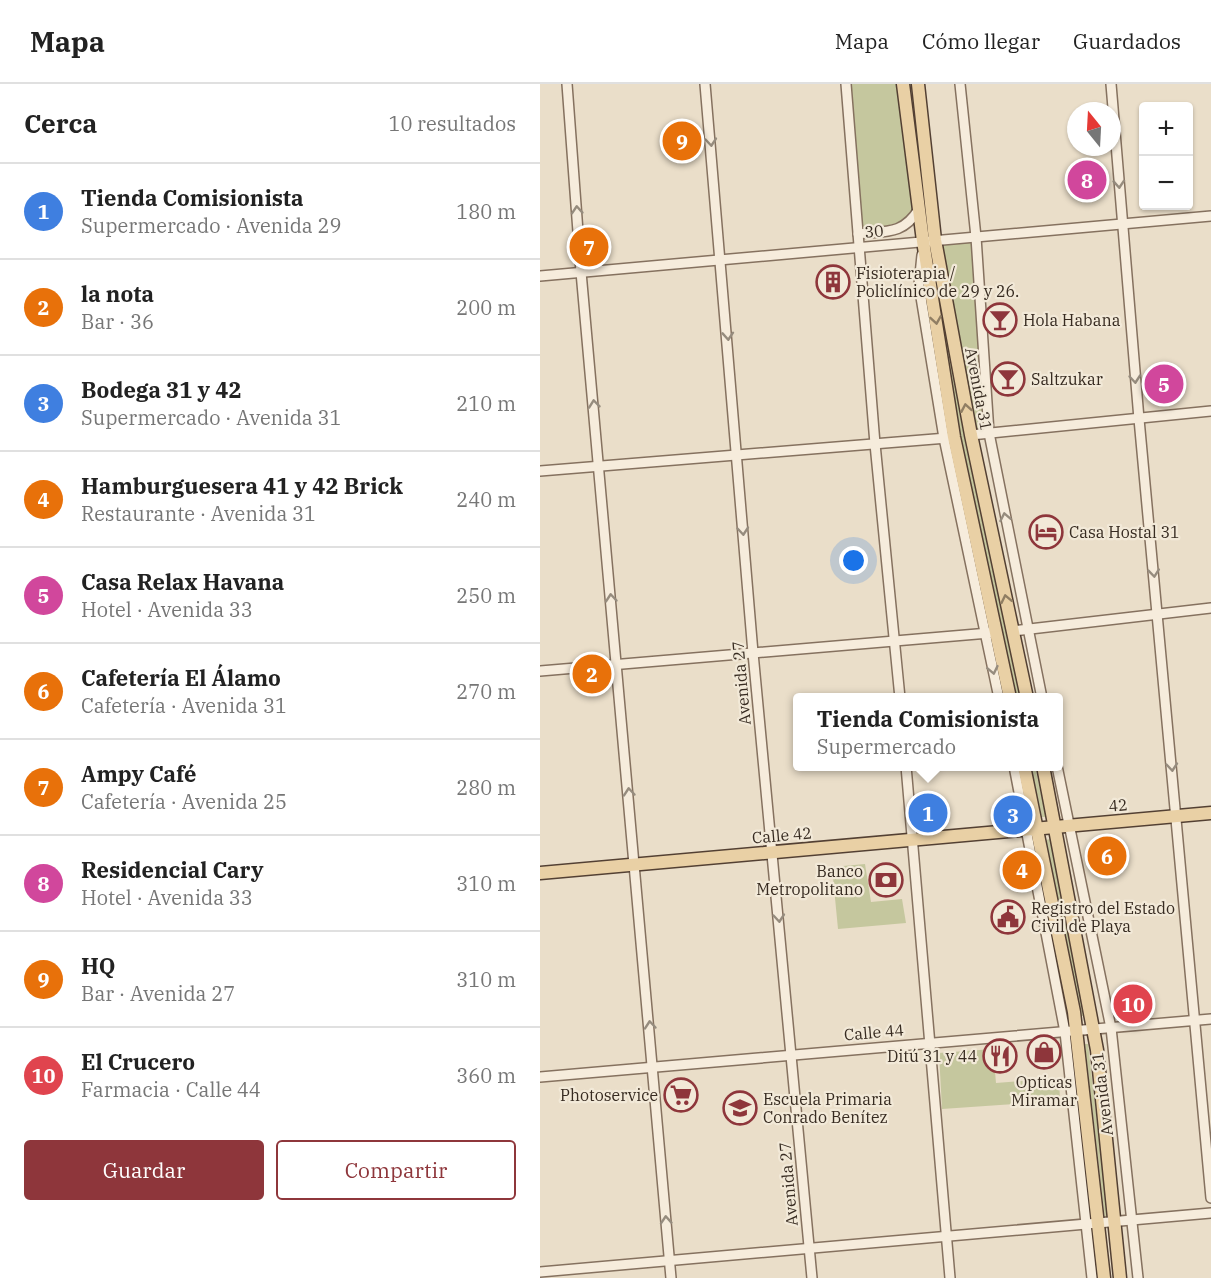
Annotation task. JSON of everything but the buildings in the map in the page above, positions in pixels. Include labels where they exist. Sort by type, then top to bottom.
[{"type":"main road","name":"Avenida 31","points":[[903,84],[919,209],[929,240],[1026,693]]},
{"type":"main road","name":"Avenida 31","points":[[918,84],[929,240],[949,438],[990,633],[1008,693]]},
{"type":"main road","name":"Avenida 31","points":[[1025,771],[1033,829],[1071,1032],[1093,1223],[1104,1278]]},
{"type":"main road","name":"Avenida 31","points":[[1043,771],[1056,827],[1094,1030],[1120,1278]]},
{"type":"main road","name":"42","points":[[1033,829],[1211,813]]},
{"type":"main road","name":"Calle 42","points":[[540,873],[1033,829]]},
{"type":"street","points":[[567,84],[671,1278]]},
{"type":"street","name":"Avenida 27","points":[[705,84],[722,260],[753,653],[812,1278]]},
{"type":"street","points":[[846,84],[875,444],[900,693]]},
{"type":"street","name":"Avenida 31","points":[[960,84],[976,237],[989,433],[1026,629],[1041,693]]},
{"type":"street","points":[[1111,84],[1139,419],[1211,1198]]},
{"type":"street","points":[[858,234],[896,230],[910,224],[919,209]]},
{"type":"street","name":"30","points":[[540,276],[1211,216]]},
{"type":"street","points":[[971,435],[1211,411]]},
{"type":"street","points":[[540,471],[949,438]]},
{"type":"street","points":[[1013,631],[1158,613],[1211,609]]},
{"type":"street","points":[[540,671],[990,633]]},
{"type":"street","name":"Avenida 31","points":[[990,633],[998,693]]},
{"type":"street","points":[[906,771],[950,1278]]},
{"type":"street","name":"Avenida 31","points":[[1016,771],[1033,829]]},
{"type":"street","name":"Avenida 31","points":[[1058,771],[1111,1028],[1138,1278]]},
{"type":"street","name":"Calle 44","points":[[540,1077],[1211,1019]]},
{"type":"street","points":[[540,1272],[1211,1213]]},
{"type":"street","name":"Avenida 31","points":[[1092,1278],[1093,1223]]},
{"type":"green space","points":[[846,84],[903,84],[919,209],[903,221],[858,234]]},
{"type":"green space","points":[[909,84],[913,84],[929,235],[928,235]]},
{"type":"green space","points":[[976,237],[989,430],[971,435],[935,240]]},
{"type":"green space","points":[[929,246],[964,436],[1019,693],[1015,693],[961,437]]},
{"type":"green space","points":[[1032,771],[1036,771],[1046,817],[1042,817]]},
{"type":"green space","points":[[1050,839],[1085,1016],[1082,1016],[1046,840]]},
{"type":"green space","points":[[865,864],[871,902],[902,899],[906,923],[838,929],[832,867]]},
{"type":"green space","points":[[1085,1044],[1088,1044],[1108,1219],[1105,1219]]},
{"type":"green space","points":[[993,1049],[996,1083],[1059,1078],[1060,1101],[942,1109],[939,1053]]},
{"type":"place","name":"HQ","points":[[682,141]]},
{"type":"place","name":"Residencial Cary","points":[[1087,180]]},
{"type":"place","name":"Ampy Café","points":[[589,247]]},
{"type":"place","name":"Fisioterapia / Policlínico de 29 y 26.","points":[[833,282]]},
{"type":"place","name":"Hola Habana","points":[[1000,320]]},
{"type":"place","name":"Saltzukar","points":[[1008,379]]},
{"type":"place","name":"Casa Relax Havana","points":[[1164,384]]},
{"type":"place","name":"Casa Hostal 31","points":[[1046,532]]},
{"type":"place","name":"la nota","points":[[592,674]]},
{"type":"place","name":"Tienda Comisionista","points":[[928,813]]},
{"type":"place","name":"Bodega 31 y 42","points":[[1013,815]]},
{"type":"place","name":"Cafetería El Álamo","points":[[1107,856]]},
{"type":"place","name":"Hamburguesera 41 y 42 Brick","points":[[1022,870]]},
{"type":"place","name":"Banco Metropolitano","points":[[886,880]]},
{"type":"place","name":"Registro del Estado Civil de Playa","points":[[1008,917]]},
{"type":"place","name":"El Crucero","points":[[1133,1004]]},
{"type":"place","name":"Opticas Miramar","points":[[1044,1052]]},
{"type":"place","name":"Ditú 31 y 44","points":[[1000,1056]]},
{"type":"place","name":"Photoservice","points":[[681,1095]]},
{"type":"place","name":"Escuela Primaria Conrado Benítez","points":[[740,1108]]}]
